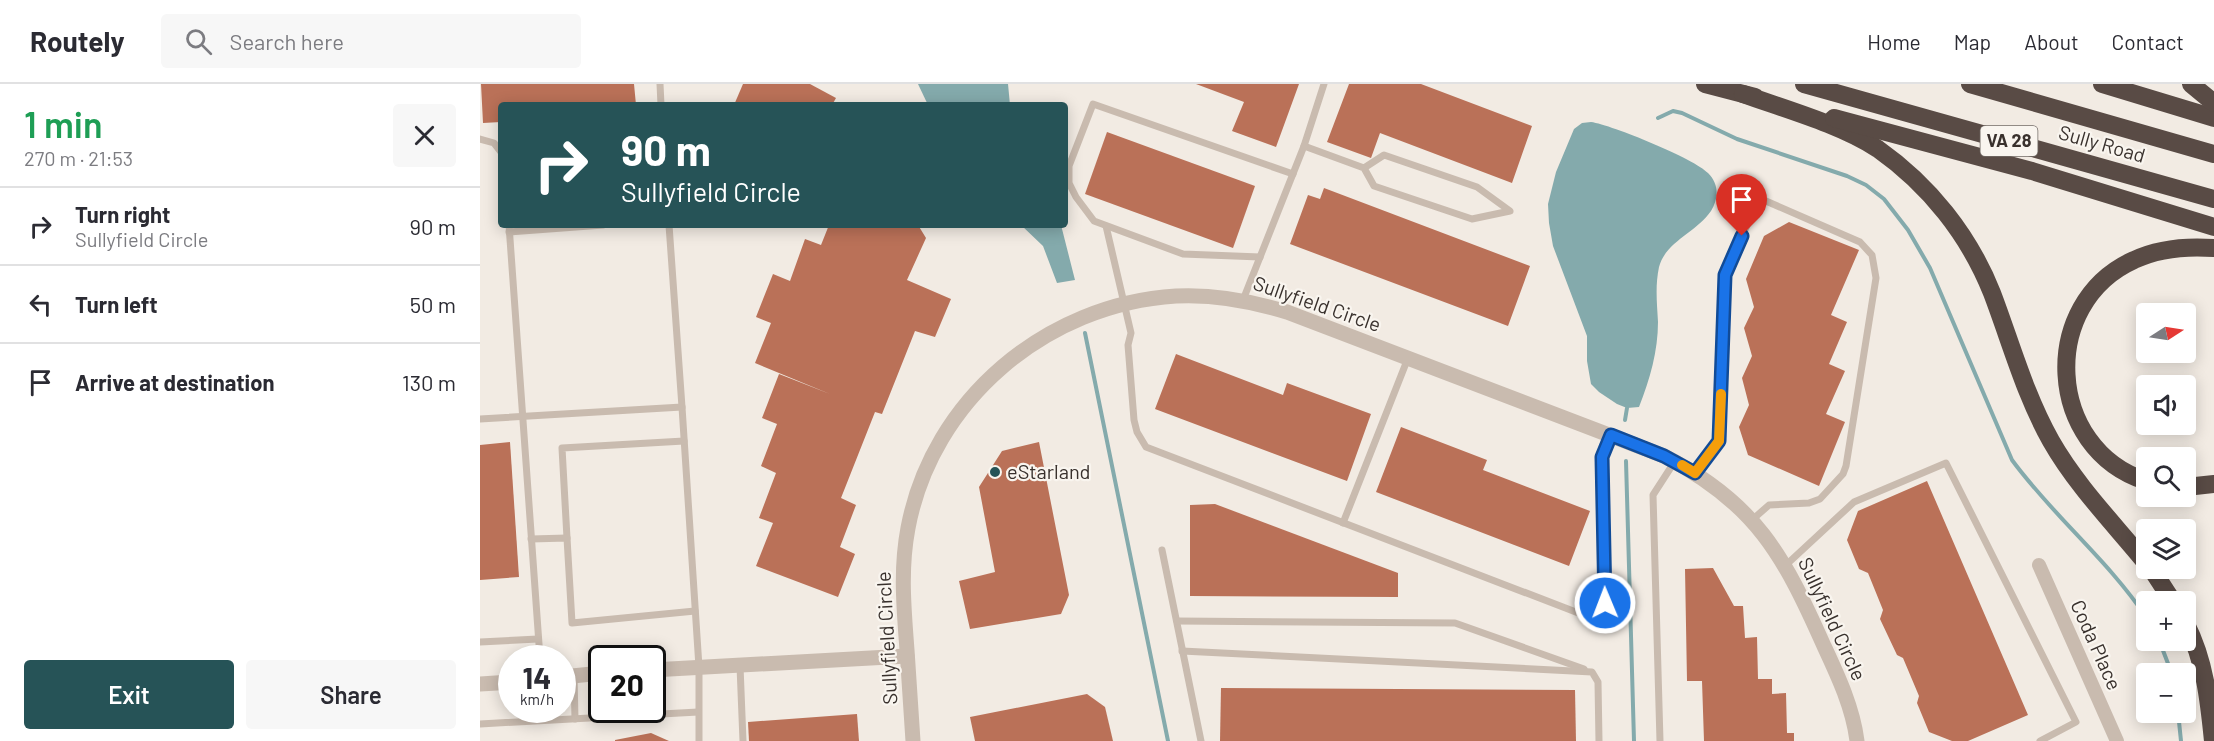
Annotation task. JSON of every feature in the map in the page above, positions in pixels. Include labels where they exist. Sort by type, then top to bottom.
[{"type":"highway","points":[[1705,84],[2032,171],[2214,227]]},
{"type":"highway","name":"Sully Road","points":[[1804,84],[2214,200]]},
{"type":"highway","name":"Sully Road","points":[[1970,84],[2214,154]]},
{"type":"highway","points":[[2102,84],[2214,118]]},
{"type":"highway","points":[[2191,84],[2214,103]]},
{"type":"highway","points":[[1743,94],[1828,124],[1877,149],[1937,202],[1959,230],[1977,260],[2025,384],[2052,442],[2083,486],[2136,551]]},
{"type":"highway","points":[[2136,477],[2111,462],[2086,435],[2077,418],[2068,392],[2065,364],[2073,326],[2081,308],[2093,292],[2107,277],[2124,265],[2163,250],[2214,248]]},
{"type":"highway","points":[[2196,486],[2214,484]]},
{"type":"highway","points":[[2196,650],[2208,694],[2212,741]]},
{"type":"street","name":"Sullyfield Circle","points":[[913,741],[902,587],[908,527],[919,488],[946,432],[984,383],[1033,343],[1071,322],[1125,304],[1177,296],[1243,300],[1287,312],[1611,435],[1675,461],[1695,473],[1752,520],[1786,565],[1798,586],[1848,704],[1857,741]]},
{"type":"street","name":"Coda Place","points":[[2039,565],[2117,741]]},
{"type":"street","points":[[666,669],[908,656]]},
{"type":"street","points":[[480,684],[498,683]]},
{"type":"lane","points":[[660,84],[661,102]]},
{"type":"lane","points":[[1243,300],[1304,147],[1324,84]]},
{"type":"lane","points":[[1260,257],[1183,254],[1094,221],[1069,183],[1069,166],[1073,152],[1093,104],[1293,174]]},
{"type":"lane","points":[[480,139],[494,143],[498,148]]},
{"type":"lane","points":[[1304,147],[1364,168],[1374,186],[1472,219],[1510,211],[1477,187],[1384,156],[1364,168]]},
{"type":"lane","points":[[1695,473],[1719,441],[1725,275],[1759,198],[1860,242],[1872,255],[1876,278],[1843,474],[1820,499],[1769,505],[1752,520]]},
{"type":"lane","points":[[1106,226],[1131,333],[1128,345],[1134,420],[1137,432],[1146,447],[1592,616],[1598,613],[1605,603],[1601,465],[1611,435]]},
{"type":"lane","points":[[532,228],[509,229],[539,645]]},
{"type":"lane","points":[[669,228],[699,667],[699,741]]},
{"type":"lane","points":[[1343,523],[1408,358]]},
{"type":"lane","points":[[480,419],[682,407]]},
{"type":"lane","points":[[684,441],[562,448],[572,623],[695,611]]},
{"type":"lane","points":[[1660,741],[1653,495],[1675,461]]},
{"type":"lane","points":[[1786,565],[1854,502],[1946,462],[2076,722],[2040,741]]},
{"type":"lane","points":[[531,539],[567,538]]},
{"type":"lane","points":[[1162,550],[1201,741]]},
{"type":"lane","points":[[1177,621],[1455,623],[1592,672],[1598,682],[1599,741]]},
{"type":"lane","points":[[480,642],[538,639]]},
{"type":"lane","points":[[1182,651],[1592,672]]},
{"type":"lane","points":[[740,664],[743,741]]},
{"type":"lane","points":[[576,719],[699,712]]},
{"type":"lane","points":[[480,724],[499,723]]},
{"type":"water","points":[[918,84],[1008,84],[1010,102],[927,102]]},
{"type":"water","points":[[1591,122],[1634,136],[1687,160],[1708,173],[1716,186],[1715,201],[1711,211],[1705,219],[1668,250],[1659,267],[1657,344],[1639,407],[1627,408],[1617,404],[1591,384],[1587,361],[1587,336],[1553,246],[1549,223],[1548,204],[1556,172],[1574,129],[1582,123]]},
{"type":"water","points":[[1024,228],[1062,228],[1075,280],[1057,283],[1043,246]]},
{"type":"building","points":[[481,84],[634,84],[636,102],[498,102],[498,122],[483,123]]},
{"type":"building","points":[[743,84],[810,84],[836,98],[834,102],[735,102]]},
{"type":"building","points":[[1196,84],[1299,84],[1276,147],[1232,131],[1244,102]]},
{"type":"building","points":[[1349,84],[1421,84],[1532,126],[1512,183],[1380,133],[1371,158],[1327,142]]},
{"type":"building","points":[[1107,132],[1255,186],[1233,248],[1085,194]]},
{"type":"building","points":[[1324,188],[1530,266],[1508,326],[1290,244],[1308,195],[1320,199]]},
{"type":"building","points":[[1789,222],[1859,250],[1831,315],[1847,322],[1829,364],[1845,371],[1826,414],[1845,422],[1819,486],[1748,455],[1739,427],[1749,405],[1742,378],[1752,356],[1744,328],[1754,307],[1746,279],[1764,236]]},
{"type":"building","points":[[828,228],[920,228],[926,238],[907,280],[951,299],[935,337],[915,331],[882,414],[875,412],[841,498],[856,505],[840,547],[855,554],[838,597],[756,566],[773,523],[759,518],[776,473],[761,466],[777,424],[762,418],[779,374],[830,394],[755,363],[771,323],[756,317],[773,274],[790,281],[805,239],[821,245]]},
{"type":"building","points":[[1176,354],[1283,395],[1287,383],[1371,414],[1347,481],[1155,409]]},
{"type":"building","points":[[1401,427],[1487,460],[1483,470],[1590,511],[1569,566],[1376,492]]},
{"type":"building","points":[[510,442],[519,577],[480,580],[480,445]]},
{"type":"building","points":[[1039,442],[1069,595],[1061,614],[970,629],[959,581],[995,572],[979,487],[1002,451]]},
{"type":"building","points":[[1927,481],[2028,715],[1968,741],[1952,741],[1929,732],[1917,703],[1919,696],[1903,658],[1897,655],[1880,619],[1883,610],[1868,573],[1859,569],[1847,540],[1858,511]]},
{"type":"building","points":[[1215,504],[1398,573],[1398,597],[1190,596],[1190,505]]},
{"type":"building","points":[[1713,568],[1734,606],[1743,606],[1745,638],[1757,637],[1758,679],[1772,679],[1772,694],[1786,693],[1787,733],[1794,733],[1794,741],[1704,741],[1702,681],[1687,681],[1685,569]]},
{"type":"building","points":[[1221,688],[1575,690],[1576,741],[1220,741]]},
{"type":"building","points":[[1087,694],[1105,707],[1113,741],[975,741],[970,717]]},
{"type":"building","points":[[857,714],[859,741],[749,741],[748,722]]},
{"type":"building","points":[[651,733],[669,741],[615,741],[615,740]]},
{"type":"waterway","points":[[1658,118],[1673,111],[1682,113],[1737,139],[1847,176],[1866,185],[1884,199],[1908,230],[1930,268],[2012,460],[2045,500],[2115,576],[2136,603]]},
{"type":"waterway","points":[[1085,333],[1168,741]]},
{"type":"waterway","points":[[1625,420],[1627,408]]},
{"type":"waterway","points":[[1626,461],[1634,741]]},
{"type":"waterway","points":[[2163,651],[2168,663]]},
{"type":"waterway","points":[[2179,723],[2181,741]]},
{"type":"slow traffic","points":[[1682,465],[1695,473],[1719,441],[1721,394]]},
{"type":"place","name":"eStarland","points":[[995,472]]},
{"type":"route","points":[[1605,603],[1602,457],[1611,435],[1664,456],[1695,473],[1719,441],[1725,275],[1742,236]]}]
